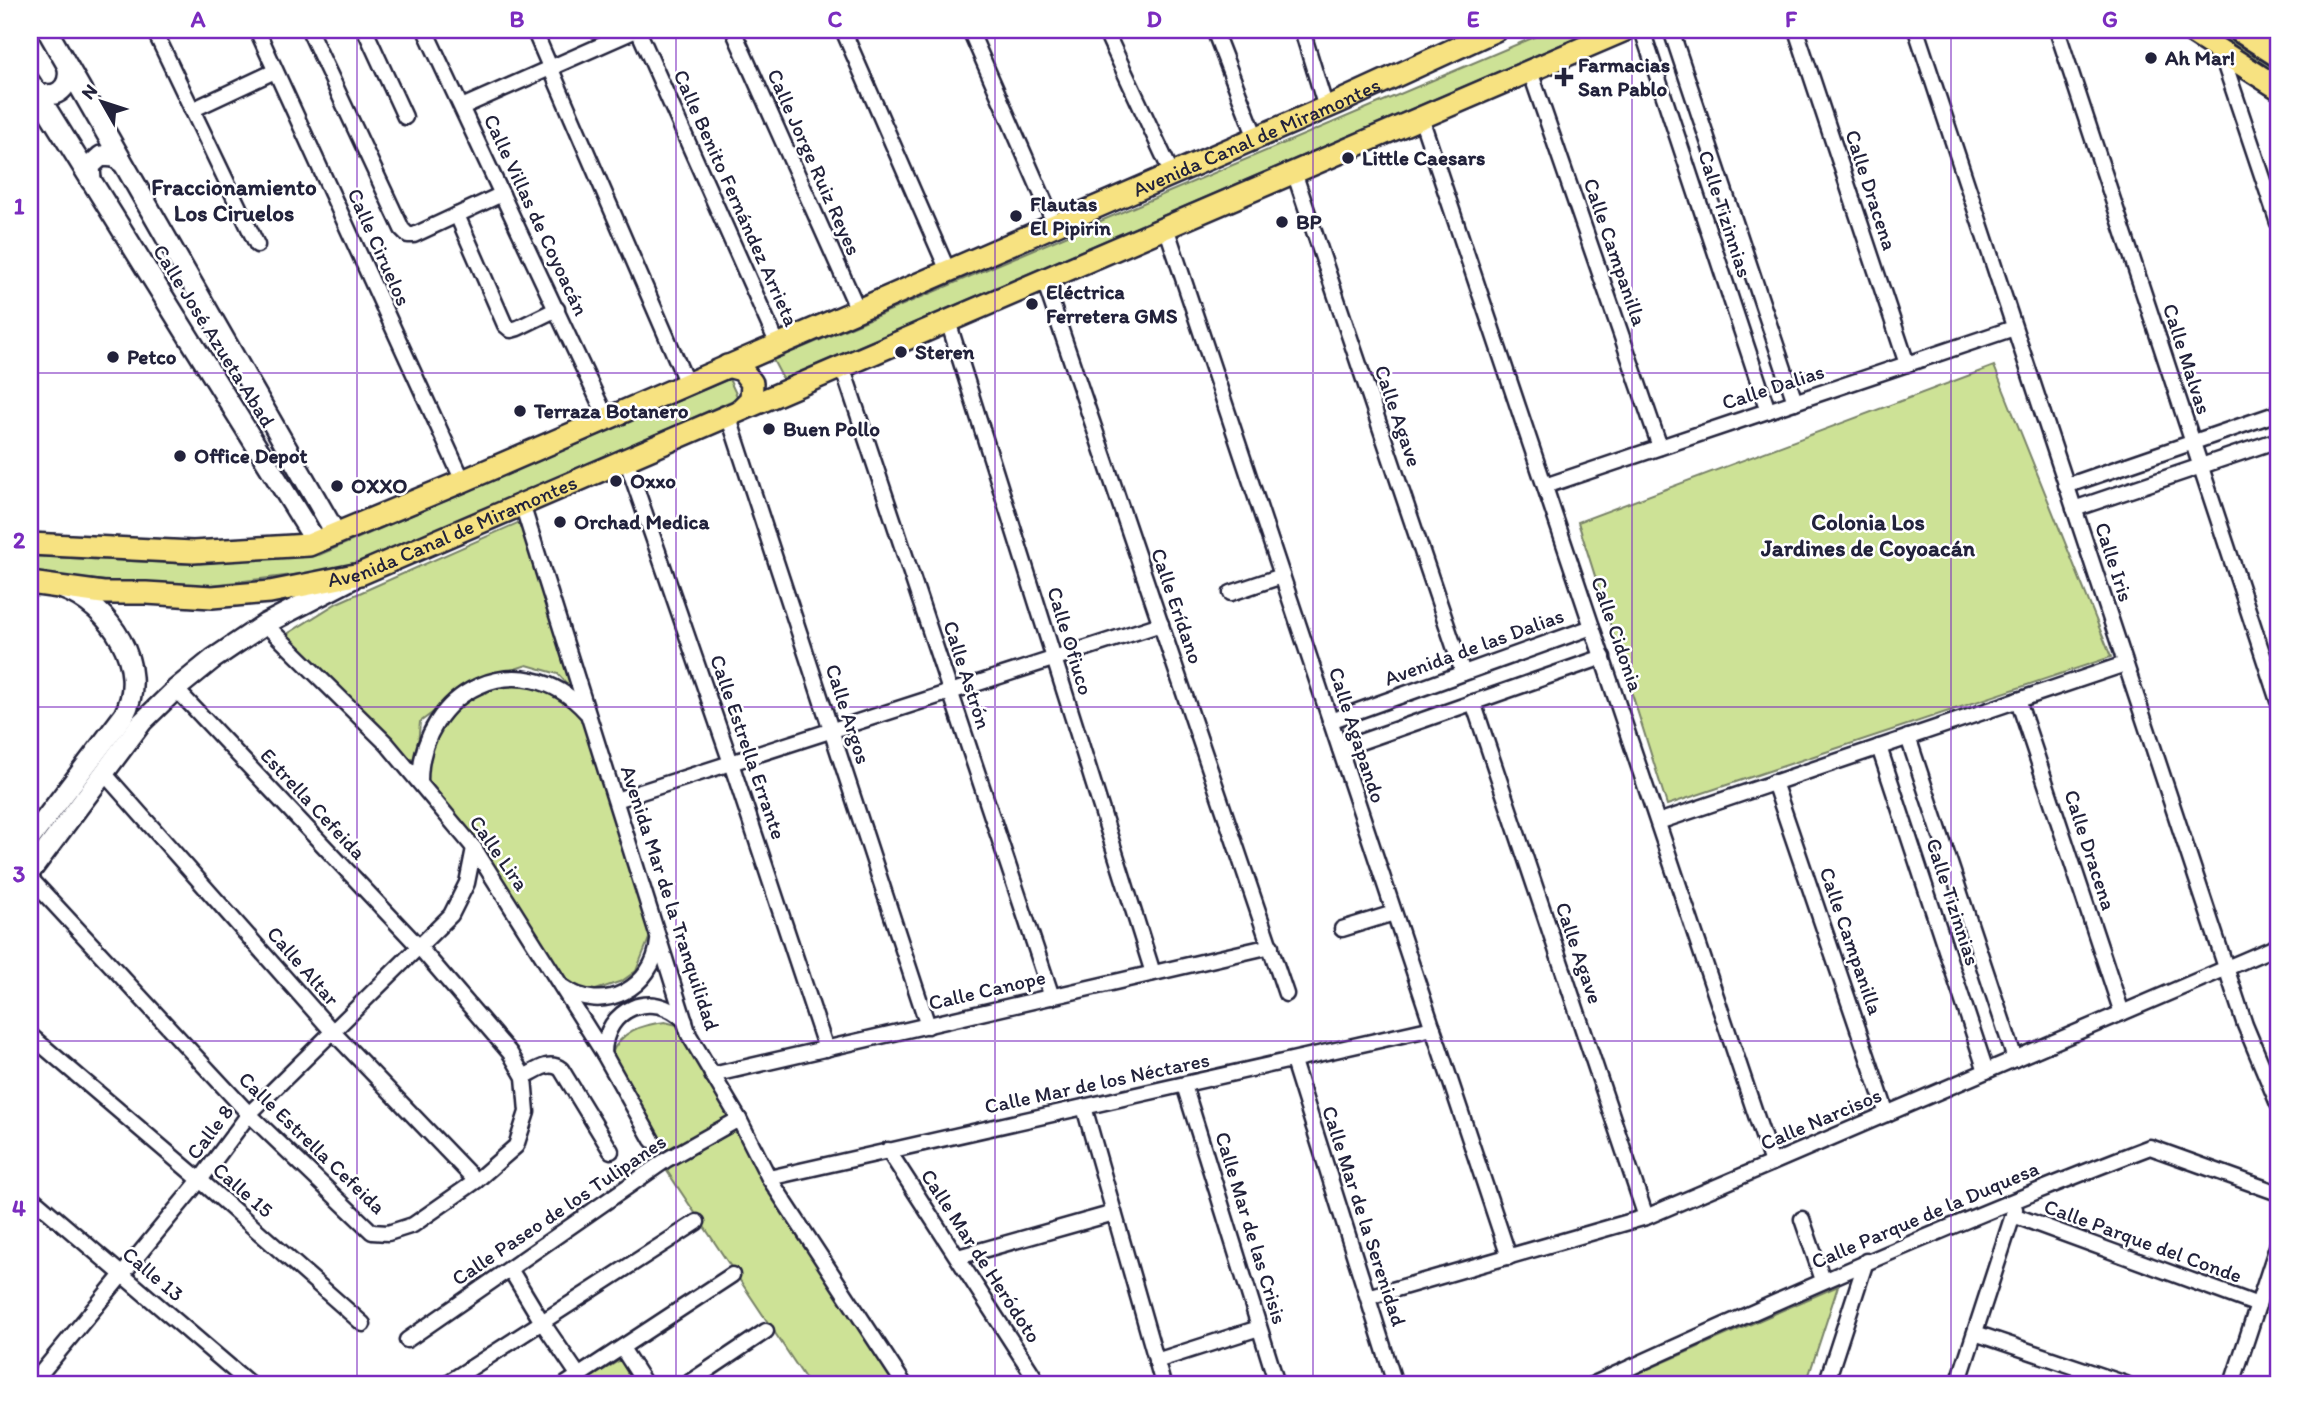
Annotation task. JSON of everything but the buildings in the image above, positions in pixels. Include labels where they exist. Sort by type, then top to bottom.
[{"type":"main road","name":"Avenida Canal de Miramontes","points":[[30,544],[193,552],[309,545],[1326,108],[1496,30]]},
{"type":"main road","name":"Avenida Canal de Miramontes","points":[[34,583],[103,593],[212,597],[270,592],[360,574],[1625,30]]},
{"type":"main road","points":[[2188,30],[2278,88]]},
{"type":"main road","points":[[2238,30],[2278,55]]},
{"type":"main road","points":[[772,347],[758,363],[760,378],[770,389],[785,391]]},
{"type":"main road","points":[[727,366],[742,370],[752,383],[751,399],[734,413]]},
{"type":"street","name":"Calle José Azueta Abad","points":[[47,30],[336,534]]},
{"type":"street","points":[[154,30],[257,245]]},
{"type":"street","name":"Calle Ciruelos","points":[[257,30],[463,481]]},
{"type":"street","points":[[309,30],[402,229],[414,235],[502,194]]},
{"type":"street","points":[[365,30],[405,117]]},
{"type":"street","name":"Calle Villas de Coyoacán","points":[[425,30],[607,419]]},
{"type":"street","points":[[534,30],[687,384]]},
{"type":"street","points":[[462,107],[637,30]]},
{"type":"street","name":"Calle Benito Fernández Arrieta","points":[[637,30],[772,347]]},
{"type":"street","name":"Calle Jorge Ruiz Reyes","points":[[733,30],[858,310]]},
{"type":"street","points":[[843,30],[948,271]]},
{"type":"street","points":[[970,30],[1055,225]]},
{"type":"street","points":[[1105,30],[1172,174]]},
{"type":"street","points":[[1214,30],[1256,138]]},
{"type":"street","points":[[1302,30],[1326,108]]},
{"type":"street","name":"Calle Tizinnias","points":[[1642,30],[1768,411]]},
{"type":"street","name":"Calle Tizinnias","points":[[1671,30],[1795,402]]},
{"type":"street","name":"Calle Dracena","points":[[1796,30],[1907,365]]},
{"type":"street","name":"Calle Iris","points":[[1916,30],[2245,1025],[2278,1104]]},
{"type":"street","name":"Calle Malvas","points":[[2057,30],[2278,701]]},
{"type":"street","points":[[2220,50],[2278,223]]},
{"type":"street","points":[[32,86],[42,95],[60,93],[69,77],[68,68]]},
{"type":"street","points":[[192,110],[275,71]]},
{"type":"street","name":"Calle Campanilla","points":[[1530,71],[1660,447]]},
{"type":"street","name":"Calle José Azueta Abad","points":[[32,86],[316,542]]},
{"type":"street","name":"Calle Cidonia","points":[[1420,118],[1772,1163]]},
{"type":"street","points":[[91,181],[90,166],[101,156],[115,157],[121,162]]},
{"type":"street","name":"Calle Agave","points":[[1294,172],[1463,673]]},
{"type":"street","points":[[457,215],[505,325],[511,330],[518,328],[557,309]]},
{"type":"street","name":"Calle Agapando","points":[[1166,227],[1509,1257]]},
{"type":"street","name":"Calle Erídano","points":[[1044,280],[1286,994]]},
{"type":"street","name":"Calle Ofiuco","points":[[948,321],[1153,973]]},
{"type":"street","name":"Calle Dalias","points":[[1545,486],[2014,328]]},
{"type":"street","name":"Calle Astrón","points":[[842,366],[1052,997]]},
{"type":"street","name":"Calle Argos","points":[[734,413],[832,731],[928,1026]]},
{"type":"street","points":[[2066,486],[2278,413]]},
{"type":"street","points":[[2074,509],[2278,440]]},
{"type":"street","name":"Calle Estrella Errante","points":[[626,459],[732,763],[826,1049]]},
{"type":"street","name":"Avenida Mar de la Tranquilidad","points":[[522,504],[689,1035],[739,1119],[769,1178],[904,1384]]},
{"type":"street","points":[[30,875],[104,772],[150,715],[176,689],[213,659],[265,624],[360,574]]},
{"type":"street","points":[[1231,593],[1282,576]]},
{"type":"street","points":[[30,839],[124,715],[131,701],[132,687],[127,657],[106,618],[75,594],[34,583]]},
{"type":"street","name":"Calle Lira","points":[[265,624],[387,744],[474,848],[604,1054],[652,1140]]},
{"type":"street","points":[[616,800],[1161,624]]},
{"type":"street","name":"Avenida de las Dalias","points":[[1330,721],[1592,627]]},
{"type":"street","points":[[1340,749],[1602,657]]},
{"type":"street","points":[[1658,822],[2125,664]]},
{"type":"street","points":[[420,783],[422,755],[431,729],[458,698],[483,685],[509,679],[535,681],[571,697],[590,716]]},
{"type":"street","name":"Estrella Cefeida","points":[[176,689],[420,948]]},
{"type":"street","name":"Calle Dracena","points":[[2018,700],[2122,1013]]},
{"type":"street","points":[[131,701],[145,701],[149,704],[150,715]]},
{"type":"street","name":"Calle Agave","points":[[1473,702],[1646,1217]]},
{"type":"street","name":"Calle Tizinnias","points":[[1908,737],[2015,1059]]},
{"type":"street","name":"Calle Tizinnias","points":[[1879,747],[1986,1071]]},
{"type":"street","name":"Calle Altar","points":[[104,772],[332,1031],[476,1181]]},
{"type":"street","name":"Calle Campanilla","points":[[1774,782],[1888,1114]]},
{"type":"street","name":"Calle 8","points":[[35,1380],[200,1180],[249,1114],[451,915],[467,883],[474,848]]},
{"type":"street","name":"Calle Estrella Cefeida","points":[[30,875],[249,1114],[372,1232],[388,1233],[413,1225],[476,1181],[516,1146],[527,1112],[524,1077],[510,1053],[420,948]]},
{"type":"street","points":[[1342,929],[1394,913]]},
{"type":"street","points":[[559,984],[576,995],[596,999],[626,992],[642,980],[654,962],[658,932]]},
{"type":"street","name":"Calle Canope","points":[[712,1075],[1271,946]]},
{"type":"street","name":"Calle Narcisos","points":[[1368,1297],[1646,1217],[2278,946]]},
{"type":"street","points":[[604,1054],[611,1026],[617,1018],[634,1007],[662,1006],[679,1014],[685,1021]]},
{"type":"street","name":"Calle Mar de los Néctares","points":[[769,1178],[1433,1028]]},
{"type":"street","name":"Calle 15","points":[[30,1035],[363,1324]]},
{"type":"street","name":"Calle Mar de la Serenidad","points":[[1293,1061],[1395,1384]]},
{"type":"street","points":[[524,1077],[548,1064],[561,1069],[611,1151]]},
{"type":"street","name":"Calle Mar de las Crisis","points":[[1184,1085],[1276,1384]]},
{"type":"street","points":[[1084,1107],[1163,1384]]},
{"type":"street","name":"Calle Paseo de los Tulipanes","points":[[407,1340],[666,1160],[739,1119]]},
{"type":"street","name":"Calle Parque de la Duquesa","points":[[1594,1384],[1866,1261],[2019,1197],[2150,1147],[2278,1193]]},
{"type":"street","name":"Calle Mar de Heródoto","points":[[888,1150],[1040,1384]]},
{"type":"street","name":"Calle 13","points":[[30,1196],[250,1384]]},
{"type":"street","points":[[1958,1384],[2019,1197]]},
{"type":"street","points":[[958,1257],[1114,1213]]},
{"type":"street","name":"Calle Parque del Conde","points":[[2013,1215],[2258,1305]]},
{"type":"street","points":[[1802,1219],[1823,1280]]},
{"type":"street","points":[[446,1384],[697,1222]]},
{"type":"street","points":[[2232,1384],[2278,1244]]},
{"type":"street","points":[[1826,1384],[1866,1261]]},
{"type":"street","points":[[510,1269],[579,1376]]},
{"type":"street","points":[[566,1384],[732,1275]]},
{"type":"street","points":[[1156,1361],[1259,1328]]},
{"type":"street","points":[[687,1384],[766,1331]]},
{"type":"street","points":[[1975,1333],[2126,1384]]},
{"type":"street","points":[[622,1348],[645,1384]]},
{"type":"green space","points":[[1551,30],[1595,30],[783,379],[773,360]]},
{"type":"green space","points":[[2209,30],[2278,71],[2278,77]]},
{"type":"green space","points":[[1994,366],[2111,657],[1667,805],[1578,522]]},
{"type":"green space","points":[[729,379],[738,398],[350,568],[187,588],[30,574],[30,556],[190,564],[319,555]]},
{"type":"green space","points":[[522,521],[580,698],[558,674],[527,665],[496,675],[463,690],[420,722],[416,769],[281,638],[337,603]]},
{"type":"green space","points":[[519,675],[532,675],[586,719],[652,931],[636,971],[622,981],[590,992],[564,981],[428,788],[426,777],[434,729],[444,717],[473,697]]},
{"type":"green space","points":[[665,1022],[681,1026],[732,1117],[668,1152],[611,1055],[620,1040],[632,1031]]},
{"type":"green space","points":[[737,1127],[897,1384],[809,1384],[665,1168]]},
{"type":"green space","points":[[1838,1286],[1806,1384],[1614,1384]]},
{"type":"green space","points":[[622,1359],[638,1384],[580,1384]]},
{"type":"place","name":"Ah Mar!","points":[[2151,58]]},
{"type":"place","name":"Farmacias San Pablo","points":[[1564,77]]},
{"type":"place","name":"Little Caesars","points":[[1348,158]]},
{"type":"place","name":"Flautas El Pipirin","points":[[1016,216]]},
{"type":"place","name":"BP","points":[[1282,222]]},
{"type":"place","name":"Eléctrica Ferretera GMS","points":[[1032,304]]},
{"type":"place","name":"Steren","points":[[901,352]]},
{"type":"place","name":"Petco","points":[[113,357]]},
{"type":"place","name":"Terraza Botanero","points":[[520,411]]},
{"type":"place","name":"Buen Pollo","points":[[769,429]]},
{"type":"place","name":"Office Depot","points":[[180,456]]},
{"type":"place","name":"Oxxo","points":[[616,481]]},
{"type":"place","name":"OXXO","points":[[337,486]]},
{"type":"place","name":"Orchad Medica","points":[[560,522]]},
{"type":"district","name":"Fraccionamiento Los Ciruelos","points":[[234,200]]},
{"type":"district","name":"Colonia Los Jardines de Coyoacán","points":[[1868,535]]}]
